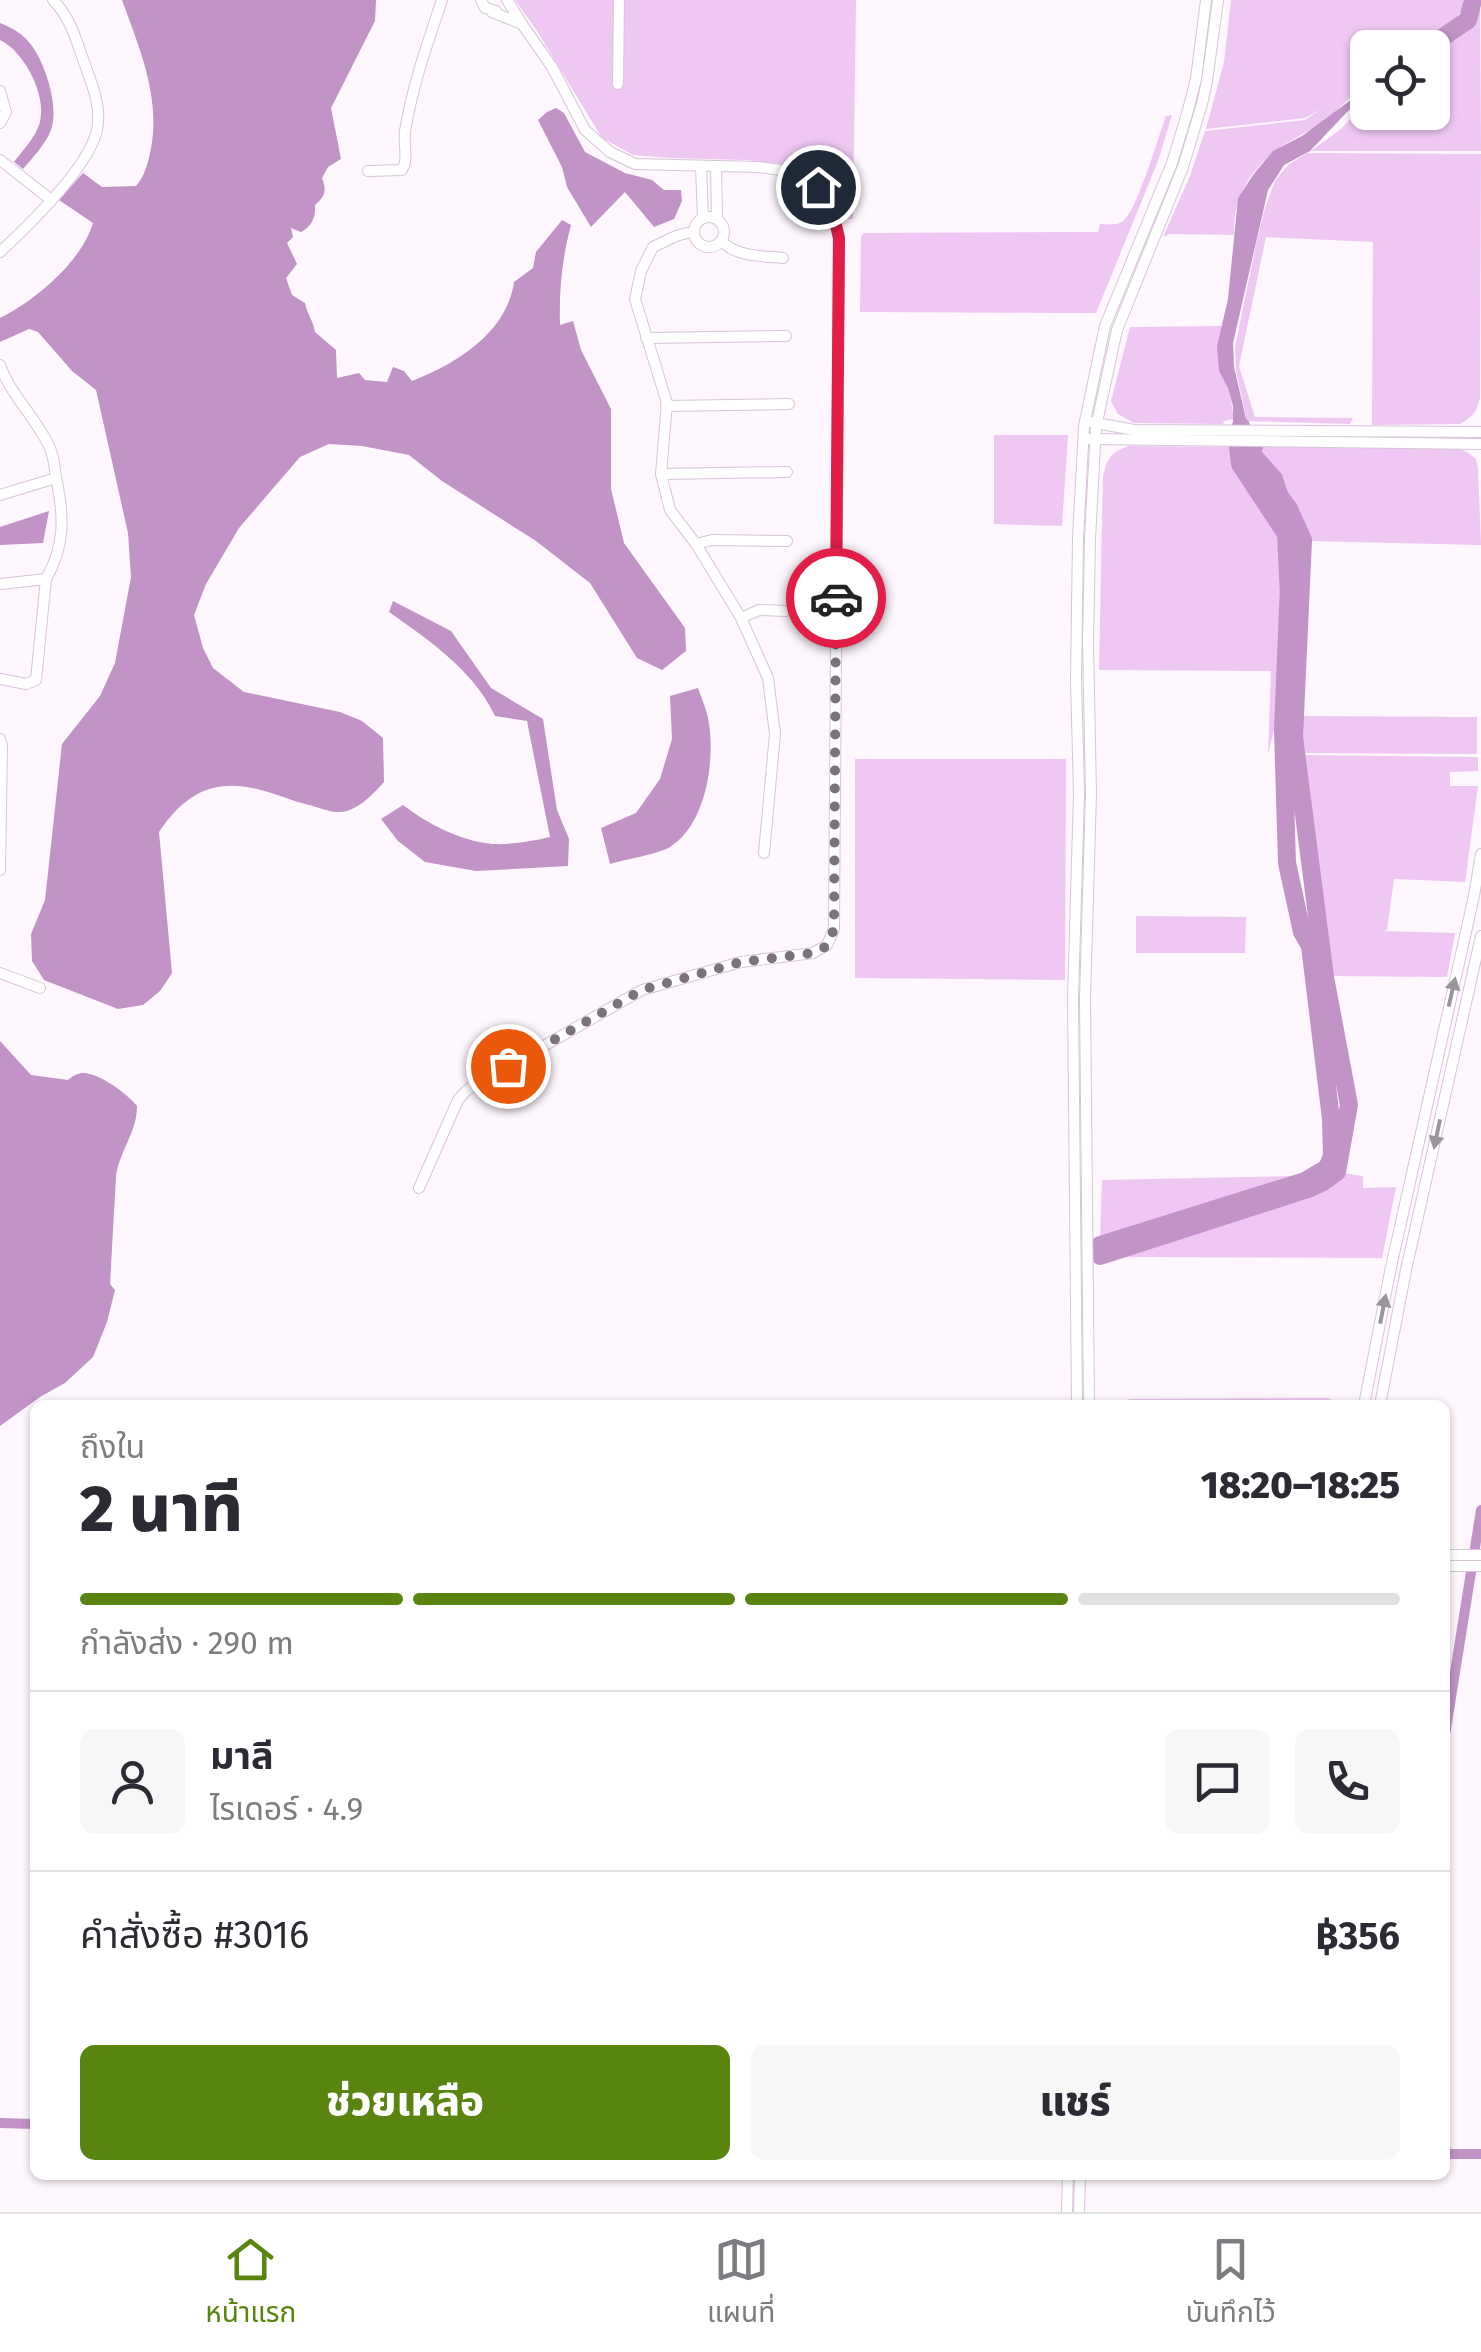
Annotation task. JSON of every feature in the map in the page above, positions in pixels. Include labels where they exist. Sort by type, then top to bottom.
[{"type":"street","points":[[0,252],[50,200],[92,148],[97,136],[96,96],[71,24],[52,0]]},
{"type":"street","points":[[368,171],[402,170],[405,166],[404,140],[415,78],[442,0]]},
{"type":"street","points":[[481,0],[485,8],[522,24]]},
{"type":"street","points":[[419,1188],[466,1090],[642,990],[741,962],[813,953],[827,946],[834,929],[839,238],[832,208],[818,187],[794,172],[635,164],[610,152],[585,130],[552,66],[507,0],[492,12]]},
{"type":"street","points":[[618,84],[619,0]]},
{"type":"street","points":[[1089,1400],[1085,998],[1091,793],[1091,422],[1106,326],[1172,163],[1187,114],[1206,0]]},
{"type":"street","points":[[1091,422],[1117,330],[1183,166],[1202,104],[1218,0]]},
{"type":"street","points":[[0,92],[6,112],[0,124]]},
{"type":"street","points":[[0,160],[50,200]]},
{"type":"street","points":[[701,166],[695,229],[705,246],[721,241]]},
{"type":"street","points":[[716,166],[717,220]]},
{"type":"street","points":[[721,241],[723,228],[712,217],[653,247],[635,299],[666,406],[660,474],[670,510],[696,544],[741,618],[768,678],[774,734],[764,852]]},
{"type":"street","points":[[721,241],[730,250],[783,258]]},
{"type":"street","points":[[646,338],[786,336]]},
{"type":"street","points":[[0,365],[4,384],[52,452],[63,518],[55,564],[46,579],[36,680],[26,684],[0,679]]},
{"type":"street","points":[[666,406],[789,404]]},
{"type":"street","points":[[1091,422],[1134,430],[1232,435]]},
{"type":"street","points":[[1090,439],[1481,432]]},
{"type":"street","points":[[1262,435],[1481,444]]},
{"type":"street","points":[[1077,1400],[1073,998],[1079,793],[1076,679],[1078,538],[1090,439]]},
{"type":"street","points":[[660,474],[787,472]]},
{"type":"street","points":[[0,495],[56,478]]},
{"type":"street","points":[[696,544],[712,540],[788,541]]},
{"type":"street","points":[[0,584],[46,579]]},
{"type":"street","points":[[741,618],[759,610],[785,611]]},
{"type":"street","points":[[0,739],[0,870]]},
{"type":"street","points":[[1365,1400],[1481,854]]},
{"type":"street","points":[[1381,1400],[1481,936]]},
{"type":"street","points":[[0,972],[40,988]]},
{"type":"street","points":[[1450,1555],[1481,1556]]},
{"type":"street","points":[[1450,1566],[1481,1566]]},
{"type":"street","points":[[1067,2212],[1068,2180]]},
{"type":"street","points":[[1079,2212],[1080,2180]]},
{"type":"shaded area","points":[[122,0],[376,0],[375,21],[331,108],[341,159],[328,167],[322,178],[324,193],[315,205],[311,224],[301,232],[291,228],[293,237],[287,243],[297,264],[286,278],[292,295],[305,303],[315,332],[336,350],[337,378],[359,373],[365,380],[387,382],[393,367],[404,371],[412,381],[462,356],[501,317],[514,282],[533,268],[536,252],[562,220],[571,225],[562,274],[560,325],[573,321],[581,350],[611,409],[611,489],[624,543],[685,628],[686,651],[662,670],[637,658],[590,583],[536,541],[442,481],[409,455],[329,444],[300,457],[239,528],[206,584],[194,615],[213,668],[244,692],[340,712],[362,721],[383,738],[384,782],[359,805],[340,812],[241,786],[213,788],[189,799],[159,832],[172,973],[160,991],[143,1005],[118,1009],[44,980],[32,961],[31,934],[45,900],[62,744],[100,696],[115,663],[131,577],[128,533],[96,390],[72,371],[38,332],[29,329],[0,342],[0,318],[28,301],[79,251],[93,223],[59,200],[83,173],[102,187],[136,186],[145,170],[153,138],[152,98],[143,58]]},
{"type":"shaded area","points":[[515,0],[856,0],[853,219],[844,219],[837,199],[822,180],[791,165],[633,155],[602,138]]},
{"type":"shaded area","points":[[1231,0],[1463,0],[1463,10],[1439,30],[1350,30],[1350,97],[1327,119],[1273,153],[1255,171],[1239,200],[1234,235],[1163,237],[1205,131],[1305,120],[1321,109],[1305,118],[1206,129],[1224,62]]},
{"type":"shaded area","points":[[1480,0],[1481,151],[1311,151],[1350,119],[1350,130],[1450,130],[1450,41],[1470,25]]},
{"type":"shaded area","points":[[0,23],[21,35],[33,48],[52,96],[51,130],[23,169],[14,162],[38,128],[40,99],[25,64],[0,40]]},
{"type":"shaded area","points":[[1350,101],[1350,109],[1310,151],[1284,165],[1268,190],[1233,343],[1234,367],[1247,423],[1233,423],[1233,406],[1219,371],[1217,346],[1228,299],[1238,198],[1273,151],[1302,136]]},
{"type":"shaded area","points":[[556,108],[564,113],[585,152],[625,173],[652,180],[664,190],[681,190],[682,201],[674,219],[654,227],[625,192],[591,227],[567,187],[562,167],[538,120]]},
{"type":"shaded area","points":[[1172,115],[1158,161],[1096,313],[860,312],[864,233],[1098,232],[1100,224],[1118,224],[1129,214],[1166,116]]},
{"type":"shaded area","points":[[1307,153],[1481,154],[1480,398],[1473,414],[1460,424],[1372,425],[1373,242],[1266,237],[1239,366],[1255,417],[1353,418],[1350,424],[1247,421],[1235,347],[1257,240],[1275,181],[1288,165]]},
{"type":"shaded area","points":[[1222,326],[1219,370],[1229,388],[1234,419],[1223,424],[1134,423],[1118,414],[1111,401],[1130,327]]},
{"type":"shaded area","points":[[994,435],[1068,435],[1062,526],[994,524]]},
{"type":"shaded area","points":[[1129,446],[1238,447],[1240,464],[1286,534],[1283,724],[1274,730],[1268,754],[1271,671],[1099,670],[1103,477],[1111,457]]},
{"type":"shaded area","points":[[1255,447],[1455,447],[1467,452],[1476,459],[1478,468],[1481,545],[1308,541],[1273,477],[1252,454]]},
{"type":"shaded area","points":[[49,511],[43,543],[0,545],[0,527]]},
{"type":"shaded area","points":[[393,601],[451,631],[491,688],[543,719],[557,810],[569,839],[568,866],[476,871],[425,862],[398,841],[381,819],[403,805],[445,830],[481,842],[507,844],[550,837],[527,721],[495,716],[463,671],[389,612]]},
{"type":"shaded area","points":[[698,688],[708,718],[711,751],[706,789],[693,823],[670,847],[610,864],[601,828],[636,813],[660,779],[672,739],[670,696]]},
{"type":"shaded area","points":[[1298,716],[1477,717],[1477,754],[1298,753]]},
{"type":"shaded area","points":[[1298,755],[1478,757],[1478,771],[1450,772],[1450,786],[1478,786],[1465,882],[1394,879],[1387,930],[1383,931],[1455,933],[1447,977],[1327,976]]},
{"type":"shaded area","points":[[855,759],[1066,759],[1065,980],[855,978]]},
{"type":"shaded area","points":[[1136,916],[1246,917],[1245,953],[1136,953]]},
{"type":"shaded area","points":[[0,1041],[31,1075],[68,1080],[82,1073],[96,1076],[137,1106],[116,1176],[110,1284],[115,1290],[93,1357],[65,1383],[30,1400],[30,1404],[0,1426]]},
{"type":"shaded area","points":[[1332,1156],[1327,1168],[1308,1181],[1100,1242],[1102,1180],[1297,1176],[1320,1169]]},
{"type":"shaded area","points":[[1337,1172],[1363,1176],[1363,1188],[1396,1187],[1382,1258],[1102,1257],[1304,1190]]},
{"type":"shaded area","points":[[1328,1398],[1332,1400],[1129,1400]]},
{"type":"waterway","points":[[1450,32],[1468,20],[1473,0]]},
{"type":"waterway","points":[[1241,426],[1248,465],[1291,536],[1283,730],[1287,863],[1302,932],[1310,946],[1332,1156],[1327,1168],[1305,1181],[1100,1245],[1100,1256],[1308,1189],[1337,1172],[1349,1105],[1325,977],[1294,737],[1303,540],[1274,479],[1251,453],[1254,447],[1238,447],[1240,464],[1286,534],[1289,596]]},
{"type":"waterway","points":[[1473,1560],[1481,1510]]},
{"type":"waterway","points":[[1450,1704],[1471,1572]]},
{"type":"waterway","points":[[0,2123],[30,2124]]},
{"type":"waterway","points":[[1450,2154],[1481,2154]]},
{"type":"way so far","points":[[508,1066],[642,990],[741,962],[813,953],[827,946],[834,929],[836,598]]},
{"type":"route","points":[[818,187],[832,208],[839,238],[836,598]]}]
